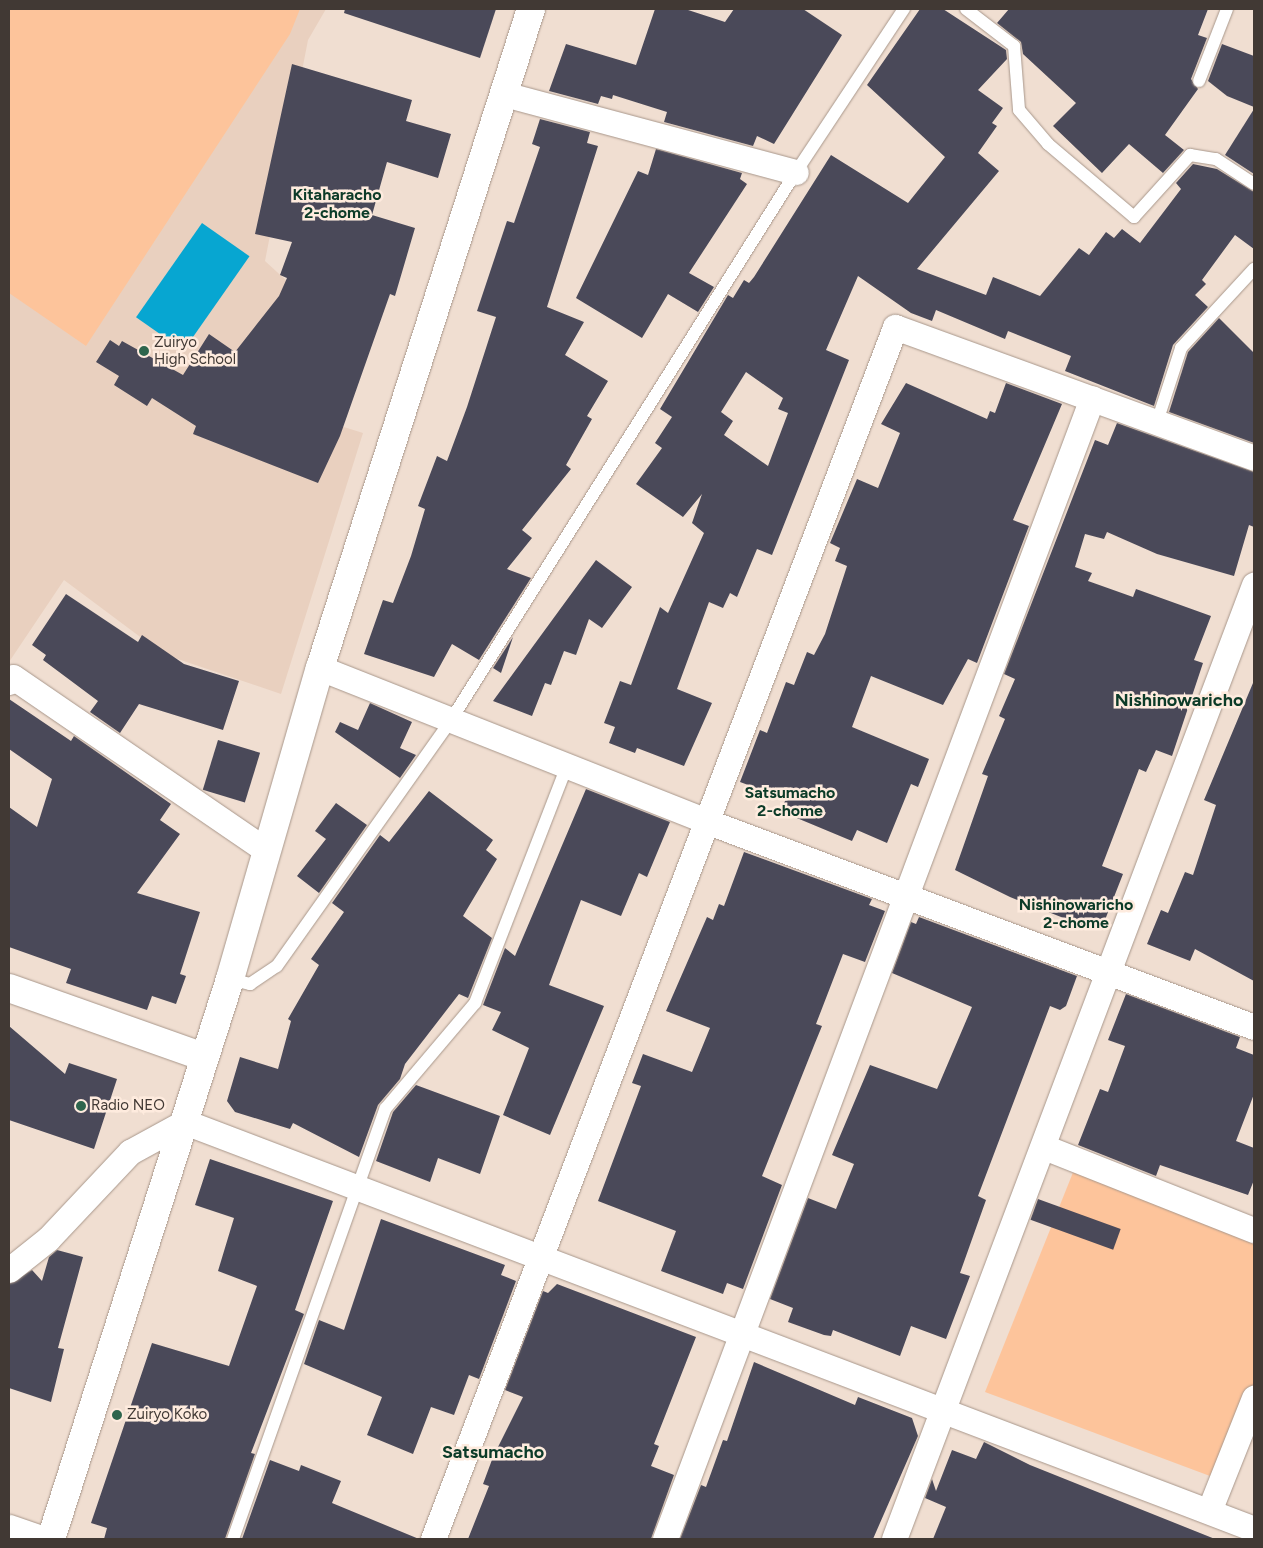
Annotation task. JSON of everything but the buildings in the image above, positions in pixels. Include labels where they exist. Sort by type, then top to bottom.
[{"type":"street","points":[[51,1539],[186,1122],[204,1056],[230,979],[320,668],[531,9]]},
{"type":"street","points":[[504,94],[796,172]]},
{"type":"street","points":[[433,1539],[895,327],[1254,458]]},
{"type":"street","points":[[665,1539],[1092,398]]},
{"type":"street","points":[[894,1539],[946,1411],[1108,972],[1254,585]]},
{"type":"street","points":[[320,668],[706,821],[1254,1027]]},
{"type":"street","points":[[9,682],[13,677],[267,851]]},
{"type":"street","points":[[9,988],[204,1056]]},
{"type":"street","points":[[9,1270],[48,1239],[130,1152],[186,1122],[1254,1529]]},
{"type":"street","points":[[1044,1147],[1254,1230]]},
{"type":"street","points":[[1209,1512],[1254,1398]]},
{"type":"street","points":[[9,1528],[44,1539]]},
{"type":"lane","points":[[230,979],[250,984],[277,966],[451,720],[796,172],[904,9]]},
{"type":"lane","points":[[966,9],[1014,46],[1019,110],[1048,144],[1134,217],[1190,155],[1216,159],[1254,184]]},
{"type":"lane","points":[[1199,82],[1227,9]]},
{"type":"lane","points":[[1157,422],[1181,348],[1254,270]]},
{"type":"lane","points":[[233,1539],[360,1188],[386,1108],[475,1003],[567,766]]},
{"type":"shaded area","name":"Zuiryo High School","points":[[9,9],[326,9],[308,40],[265,261],[313,305],[248,397],[363,433],[281,694],[163,654],[64,580],[9,662]]},
{"type":"shaded area","points":[[9,9],[300,9],[290,34],[86,346],[9,293]]},
{"type":"shaded area","points":[[1076,1165],[1254,1241],[1254,1408],[1226,1482],[985,1392]]},
{"type":"water","points":[[202,223],[250,256],[184,350],[136,317]]},
{"type":"place","name":"Zuiryo High School","points":[[144,351]]},
{"type":"place","name":"Radio NEO","points":[[81,1106]]},
{"type":"place","name":"Zuiryo Koko","points":[[117,1415]]},
{"type":"district","name":"Kitaharacho 2-chome","points":[[337,204]]},
{"type":"district","name":"Nishinowaricho","points":[[1179,700]]},
{"type":"district","name":"Satsumacho 2-chome","points":[[790,802]]},
{"type":"district","name":"Nishinowaricho 2-chome","points":[[1076,914]]},
{"type":"district","name":"Satsumacho","points":[[493,1452]]}]
